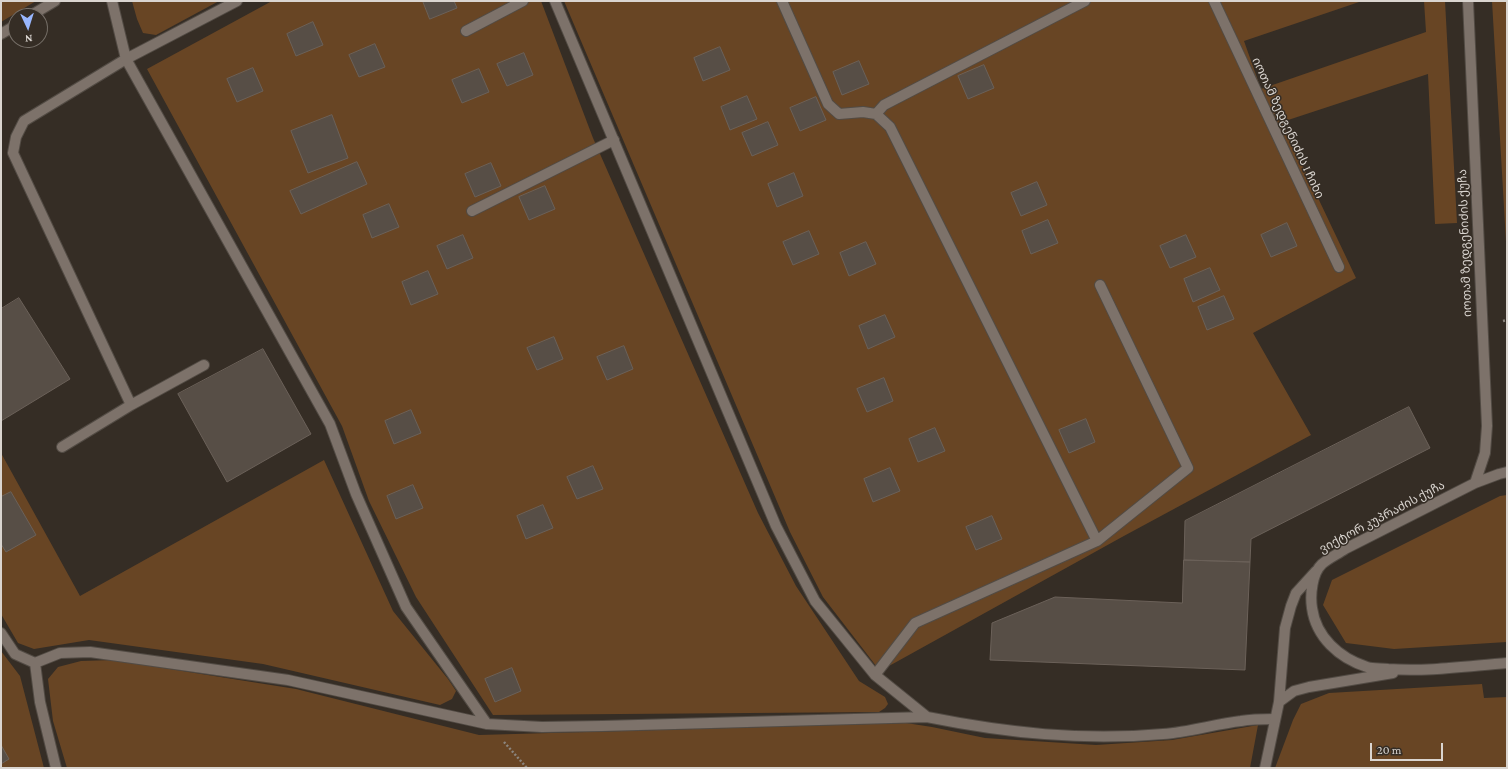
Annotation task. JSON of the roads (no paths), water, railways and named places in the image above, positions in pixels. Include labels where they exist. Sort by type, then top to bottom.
[{"type":"street","points":[[43,8],[55,1]]},
{"type":"street","points":[[112,1],[126,59],[330,424],[356,494],[406,607],[487,724]]},
{"type":"street","points":[[131,405],[13,153],[16,137],[24,121],[126,59],[237,1]]},
{"type":"street","points":[[466,31],[523,1]]},
{"type":"street","points":[[555,1],[776,526],[815,601],[875,675],[927,717]]},
{"type":"street","points":[[782,1],[828,104],[839,114],[863,112],[876,114],[890,127],[1097,541]]},
{"type":"street","points":[[876,114],[884,105],[1085,1]]},
{"type":"street","name":"იოთამ ზედგენიძის I ჩიხი","points":[[1214,1],[1339,267]]},
{"type":"street","name":"იოთამ ზედგენიძის ქუჩა","points":[[1468,1],[1487,426],[1485,453],[1475,483]]},
{"type":"street","points":[[472,211],[614,140]]},
{"type":"street","points":[[875,675],[915,623],[1097,541],[1188,468],[1100,285]]},
{"type":"street","points":[[62,447],[131,405],[204,365]]},
{"type":"street","name":"ვიქტორ კუპრაძის ქუჩა","points":[[1507,472],[1475,483],[1345,549],[1321,565],[1313,583],[1310,599],[1313,615],[1320,633],[1332,648],[1349,660],[1368,667],[1409,671],[1507,663]]},
{"type":"street","points":[[1265,768],[1279,702],[1285,628],[1291,606],[1296,593],[1321,565]]},
{"type":"street","points":[[1,633],[5,646],[15,654],[35,663],[60,653],[90,652],[288,680],[487,724],[542,727],[927,717],[975,727],[1041,735],[1113,737],[1165,734],[1242,720],[1275,719]]},
{"type":"street","points":[[35,663],[40,702],[56,768]]},
{"type":"street","points":[[1279,702],[1294,691],[1309,687],[1409,671]]}]
